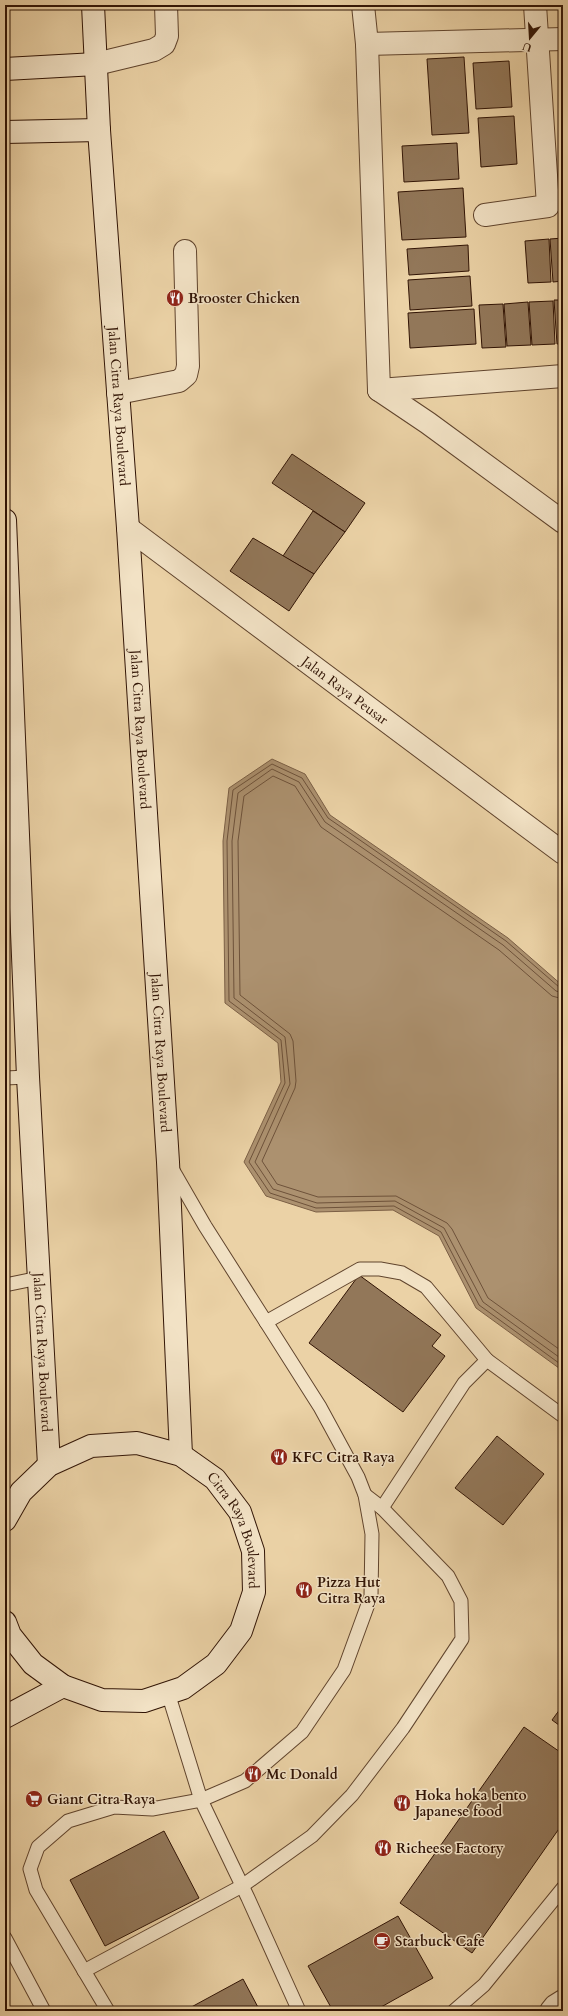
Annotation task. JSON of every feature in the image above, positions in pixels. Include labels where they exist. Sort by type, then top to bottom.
[{"type":"main road","name":"Jalan Citra Raya Boulevard","points":[[93,5],[99,130],[128,528],[168,1162],[181,1455]]},
{"type":"main road","points":[[5,69],[96,64],[154,50],[164,44],[167,36],[166,5]]},
{"type":"main road","points":[[363,5],[367,44],[379,390]]},
{"type":"main road","points":[[485,215],[555,205],[536,40],[535,5]]},
{"type":"main road","points":[[367,44],[563,38]]},
{"type":"main road","points":[[5,132],[99,130]]},
{"type":"main road","points":[[118,394],[180,381],[186,375],[188,366],[185,251]]},
{"type":"main road","points":[[379,390],[563,376]]},
{"type":"main road","points":[[379,390],[428,423],[563,522]]},
{"type":"main road","name":"Jalan Citra Raya Boulevard","points":[[5,520],[11,812],[28,1077],[49,1465]]},
{"type":"main road","name":"Jalan Raya Peusar","points":[[128,528],[563,853]]},
{"type":"main road","name":"Citra Raya Boulevard","points":[[5,1520],[21,1492],[49,1465],[91,1446],[137,1443],[181,1455],[215,1479],[240,1512],[253,1551],[254,1592],[241,1631],[216,1664],[183,1688],[144,1701],[102,1700],[63,1686],[33,1664],[10,1635],[5,1622]]},
{"type":"main road","points":[[5,1717],[63,1686]]},
{"type":"main road","points":[[551,2011],[555,2006],[563,2001]]},
{"type":"lane","points":[[5,1078],[28,1077]]},
{"type":"lane","points":[[108,2011],[36,1890],[30,1869],[38,1847],[68,1820],[114,1807],[152,1809],[200,1800],[245,1781],[302,1732],[344,1670],[371,1596],[372,1534],[365,1495],[358,1477],[320,1407],[205,1226],[168,1162]]},
{"type":"lane","points":[[266,1322],[360,1269],[380,1269],[402,1273],[426,1287],[487,1360],[563,1416]]},
{"type":"lane","points":[[5,1285],[39,1278]]},
{"type":"lane","points":[[382,1508],[464,1383],[487,1360]]},
{"type":"lane","points":[[84,1971],[242,1886],[312,1836],[352,1795],[403,1728],[462,1639],[461,1600],[448,1576],[382,1508],[365,1495]]},
{"type":"lane","points":[[168,1693],[200,1800],[242,1886],[298,2011]]},
{"type":"lane","points":[[454,2011],[484,1985],[563,1888]]},
{"type":"lane","points":[[5,1938],[44,2011]]},
{"type":"water","points":[[272,759],[305,774],[330,815],[508,938],[563,986],[563,1371],[476,1308],[439,1236],[393,1210],[316,1212],[266,1196],[244,1162],[281,1082],[278,1043],[225,1003],[223,841],[229,788]]},
{"type":"building","points":[[464,57],[469,133],[432,135],[427,59]]},
{"type":"building","points":[[509,61],[512,107],[476,109],[473,63]]},
{"type":"building","points":[[514,116],[517,164],[481,167],[478,118]]},
{"type":"building","points":[[457,143],[459,179],[404,182],[402,146]]},
{"type":"building","points":[[463,188],[466,237],[402,240],[398,192]]},
{"type":"building","points":[[563,238],[563,281],[553,282],[550,239]]},
{"type":"building","points":[[549,239],[551,282],[528,283],[525,241]]},
{"type":"building","points":[[468,245],[469,271],[409,275],[407,249]]},
{"type":"building","points":[[470,276],[472,306],[410,310],[408,280]]},
{"type":"building","points":[[554,300],[563,300],[563,343],[557,344]]},
{"type":"building","points":[[553,301],[555,344],[532,345],[529,302]]},
{"type":"building","points":[[528,302],[531,345],[507,346],[504,304]]},
{"type":"building","points":[[503,304],[506,347],[482,348],[479,305]]},
{"type":"building","points":[[474,309],[476,344],[410,348],[408,313]]},
{"type":"building","points":[[292,454],[365,503],[345,532],[272,483]]},
{"type":"building","points":[[313,511],[345,532],[314,574],[283,556]]},
{"type":"building","points":[[253,538],[314,574],[289,611],[230,571]]},
{"type":"building","points":[[359,1275],[441,1335],[432,1346],[445,1356],[403,1412],[309,1343]]},
{"type":"building","points":[[497,1436],[544,1474],[503,1525],[455,1488]]},
{"type":"building","points":[[563,1705],[563,1728],[552,1720]]},
{"type":"building","points":[[524,1727],[563,1754],[563,1823],[472,1953],[400,1903]]},
{"type":"building","points":[[164,1831],[199,1898],[105,1946],[70,1880]]},
{"type":"building","name":"Starbuck Cafe","points":[[398,1916],[433,1978],[374,2011],[333,2011],[308,1966]]},
{"type":"building","points":[[243,1979],[260,2011],[184,2011]]},
{"type":"place","name":"Brooster Chicken","points":[[175,298]]},
{"type":"place","name":"KFC Citra Raya","points":[[279,1457]]},
{"type":"place","name":"Pizza Hut Citra Raya","points":[[304,1590]]},
{"type":"place","name":"Mc Donald","points":[[253,1774]]},
{"type":"place","name":"Giant Citra Raya","points":[[34,1799]]},
{"type":"place","name":"Hoka hoka bento Japanese food","points":[[402,1803]]},
{"type":"place","name":"Richeese Factory","points":[[383,1848]]},
{"type":"place","name":"Starbuck Cafe","points":[[382,1941]]}]
